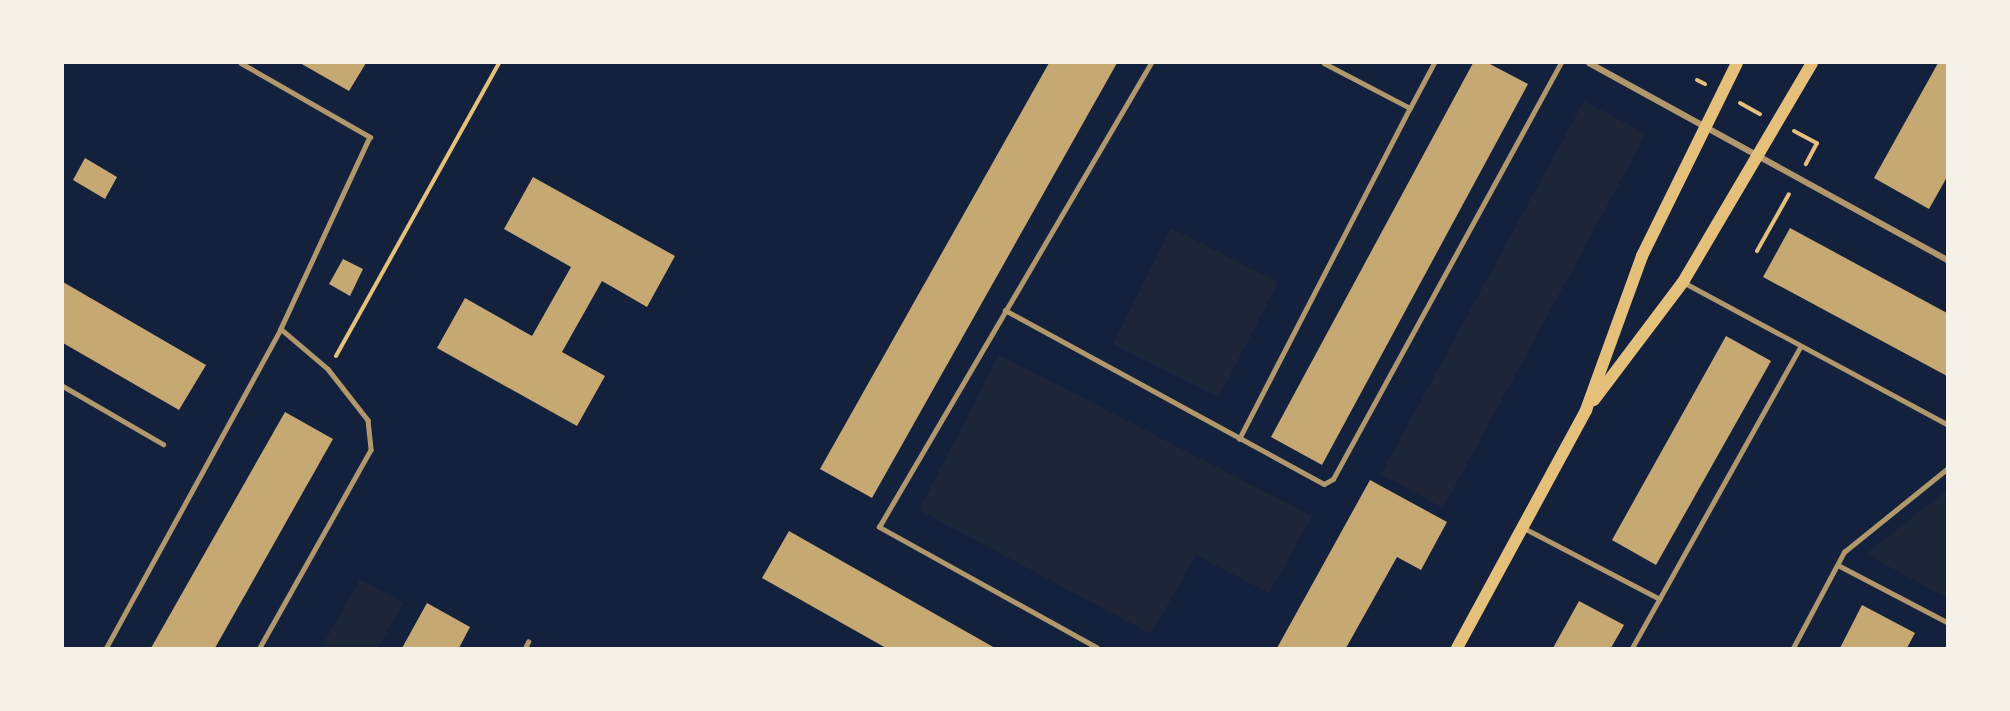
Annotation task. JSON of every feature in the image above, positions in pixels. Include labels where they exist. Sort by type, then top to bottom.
[{"type":"main road","points":[[1586,410],[1642,256],[1703,126],[1737,63]]},
{"type":"main road","points":[[1457,648],[1586,410],[1683,282],[1761,157],[1812,63]]},
{"type":"street","points":[[1589,63],[1947,260]]},
{"type":"lane","points":[[106,648],[282,329],[370,137],[241,63]]},
{"type":"lane","points":[[1097,648],[879,527],[1151,63]]},
{"type":"lane","points":[[1324,63],[1410,108]]},
{"type":"lane","points":[[1239,439],[1434,63]]},
{"type":"lane","points":[[1005,310],[1324,484],[1333,479],[1561,63]]},
{"type":"lane","points":[[1683,282],[1800,348],[1947,424]]},
{"type":"lane","points":[[260,648],[371,450],[368,420],[328,369],[282,329]]},
{"type":"lane","points":[[1632,648],[1800,348]]},
{"type":"lane","points":[[63,386],[163,444]]},
{"type":"lane","points":[[1792,648],[1844,552],[1947,470]]},
{"type":"lane","points":[[1522,527],[1660,599]]},
{"type":"lane","points":[[1838,565],[1947,622]]},
{"type":"lane","points":[[525,648],[528,642]]},
{"type":"path","points":[[328,369],[499,63]]},
{"type":"shaded area","points":[[1584,101],[1646,134],[1443,508],[1381,474]]},
{"type":"shaded area","points":[[1171,228],[1278,282],[1219,397],[1113,344]]},
{"type":"shaded area","points":[[999,355],[1312,516],[1269,593],[1196,555],[1151,634],[919,510]]},
{"type":"shaded area","points":[[1947,490],[1947,598],[1866,554]]},
{"type":"shaded area","points":[[360,579],[403,603],[378,648],[321,648]]},
{"type":"building","points":[[300,63],[366,63],[349,91]]},
{"type":"building","points":[[1049,63],[1117,63],[872,498],[820,469]]},
{"type":"building","points":[[1473,63],[1488,63],[1528,84],[1322,465],[1271,437]]},
{"type":"building","points":[[1938,63],[1947,63],[1947,177],[1929,209],[1874,178]]},
{"type":"building","points":[[85,158],[117,177],[105,199],[73,180]]},
{"type":"building","points":[[533,177],[675,256],[647,307],[602,281],[562,352],[605,376],[577,426],[437,348],[465,298],[532,336],[571,267],[504,229]]},
{"type":"building","points":[[1790,228],[1947,313],[1947,376],[1763,277]]},
{"type":"building","points":[[343,259],[363,269],[350,296],[329,284]]},
{"type":"building","points":[[63,282],[206,365],[179,410],[63,343]]},
{"type":"building","points":[[1726,336],[1771,361],[1656,565],[1612,540]]},
{"type":"building","points":[[285,412],[333,439],[215,648],[151,648]]},
{"type":"building","points":[[1370,480],[1447,522],[1421,570],[1397,557],[1346,648],[1277,648]]},
{"type":"building","points":[[789,531],[995,648],[886,648],[762,578]]},
{"type":"building","points":[[1579,601],[1624,625],[1611,648],[1553,648]]},
{"type":"building","points":[[427,603],[470,627],[459,648],[402,648]]},
{"type":"building","points":[[1862,605],[1915,633],[1907,648],[1840,648]]}]
